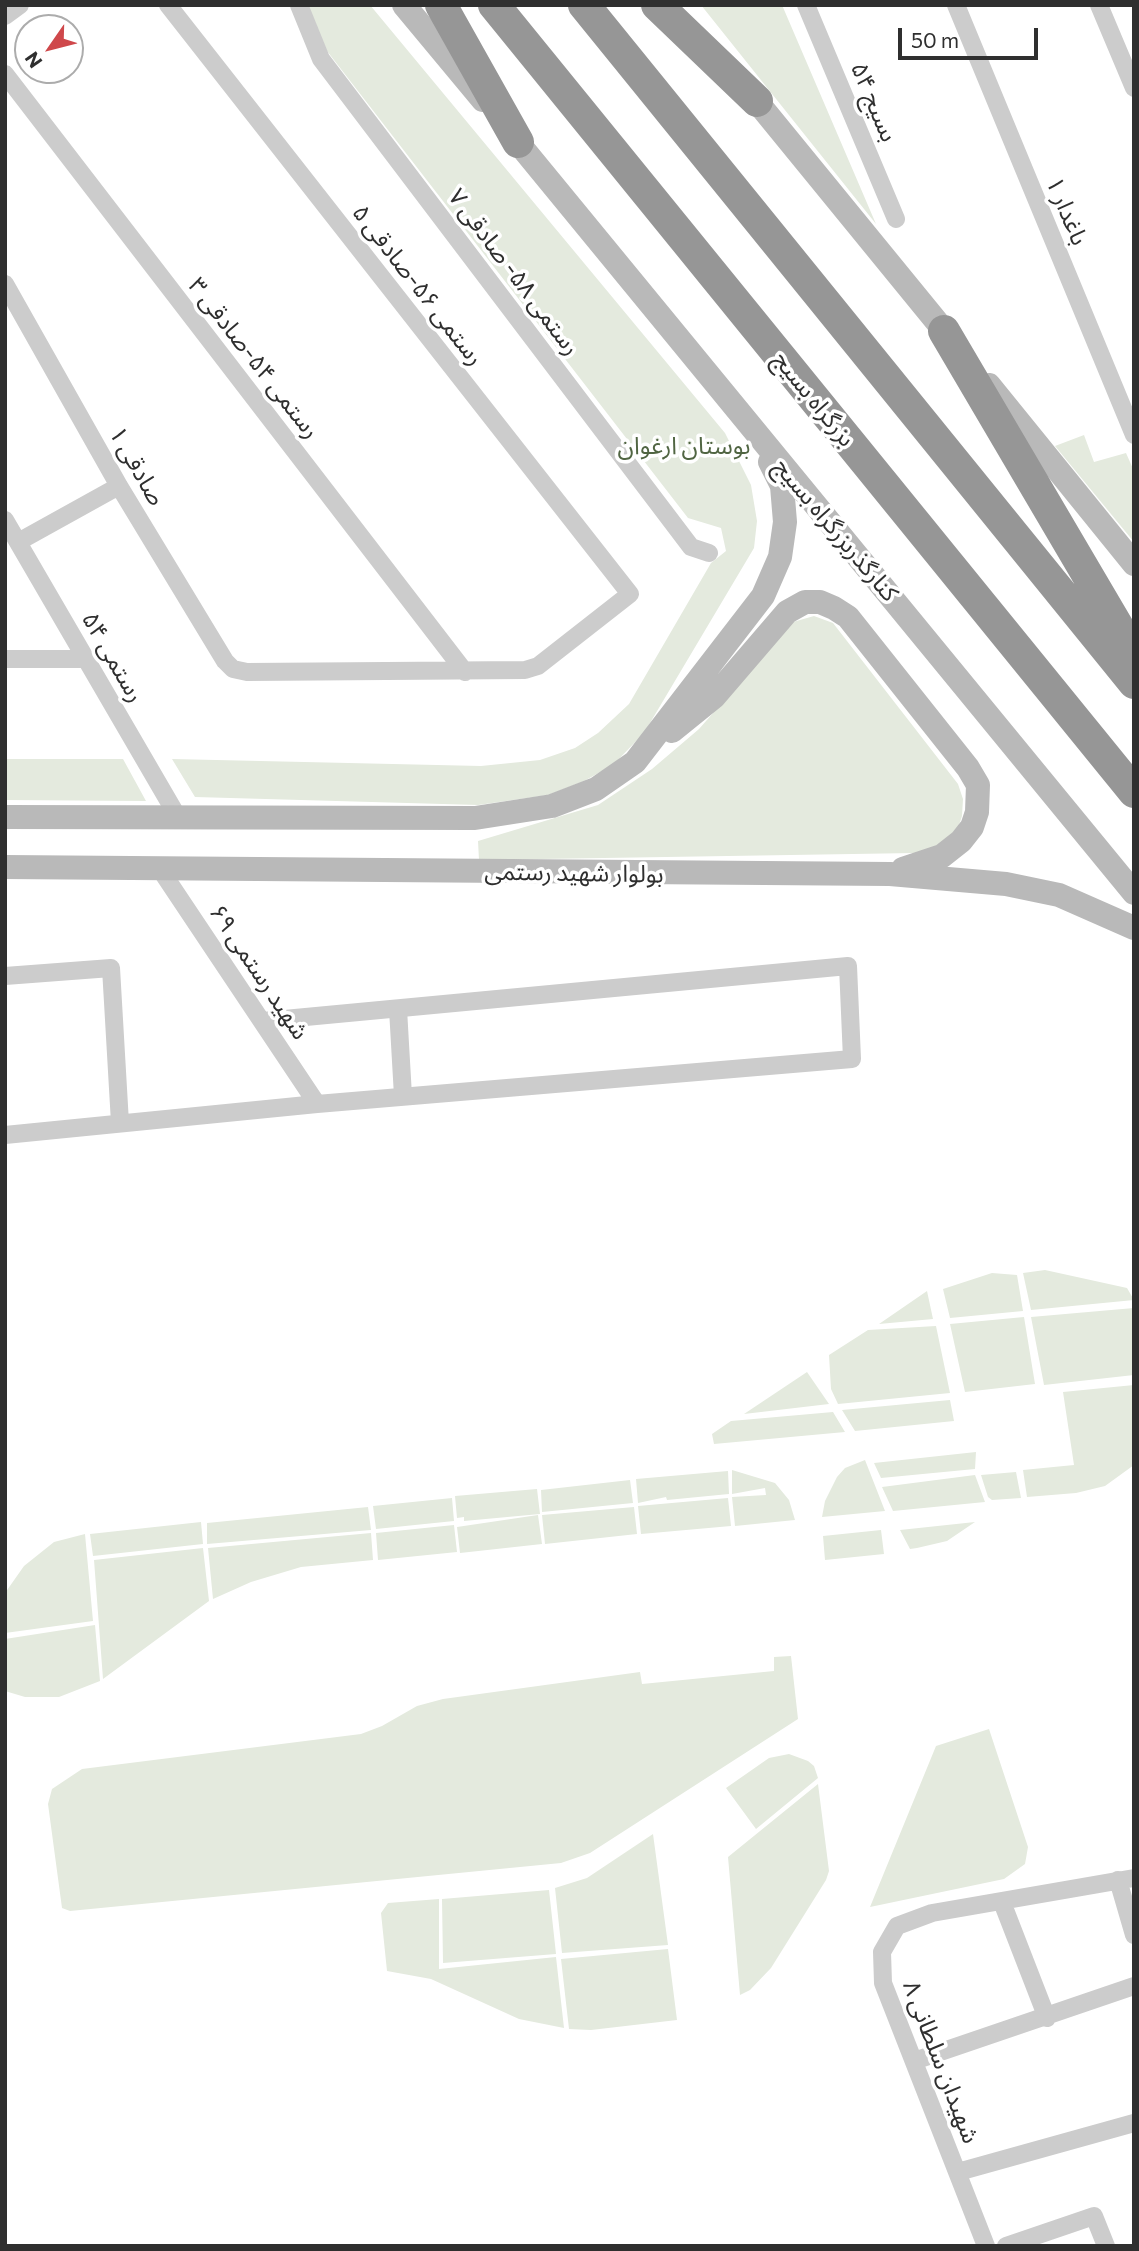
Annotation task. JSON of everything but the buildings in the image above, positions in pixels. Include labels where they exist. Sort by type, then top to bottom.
[{"type":"highway","points":[[441,5],[518,142]]},
{"type":"highway","name":"بزرگراه بسیج","points":[[494,5],[1134,792]]},
{"type":"highway","points":[[584,5],[1134,683]]},
{"type":"highway","points":[[657,5],[757,101]]},
{"type":"highway","points":[[944,331],[1134,654]]},
{"type":"main road","name":"کنارگذربزرگراه بسیج","points":[[404,5],[1134,893]]},
{"type":"main road","points":[[679,5],[1134,564]]},
{"type":"main road","points":[[635,762],[763,596],[780,557],[785,522],[782,486],[756,433]]},
{"type":"main road","points":[[5,817],[475,818],[552,806],[596,789],[635,762],[714,697],[787,612],[805,602],[820,602],[848,617],[968,768],[978,785],[977,813],[972,827],[961,841],[942,856],[890,874]]},
{"type":"main road","name":"بولوار شهید رستمی","points":[[5,867],[890,874],[1006,884],[1059,895],[1134,928]]},
{"type":"street","points":[[5,16],[20,5]]},
{"type":"street","name":"رستمی ۵۶-صادقی ۵","points":[[168,5],[630,594],[538,666],[514,672],[464,672]]},
{"type":"street","name":"رستمی ۵۸- صادقی ۷","points":[[299,5],[321,59],[691,547],[709,553]]},
{"type":"street","name":"بسیج ۵۴","points":[[806,5],[896,219]]},
{"type":"street","name":"باغدار ۱","points":[[956,5],[1134,435]]},
{"type":"street","points":[[1099,5],[1134,88]]},
{"type":"street","name":"رستمی ۵۴-صادقی ۳","points":[[5,74],[464,672]]},
{"type":"street","name":"صادقی ۱","points":[[5,284],[119,486],[225,661],[233,669],[247,672],[464,672]]},
{"type":"street","points":[[18,542],[119,486]]},
{"type":"street","name":"رستمی ۵۴","points":[[5,520],[179,819]]},
{"type":"street","points":[[5,659],[86,659]]},
{"type":"street","name":"شهید رستمی ۶۹","points":[[160,869],[317,1104]]},
{"type":"street","points":[[5,1135],[403,1096],[852,1059],[848,966],[263,1021]]},
{"type":"street","points":[[5,976],[111,968],[120,1124]]},
{"type":"street","points":[[398,1009],[403,1096]]},
{"type":"street","points":[[1126,1879],[1134,1935]]},
{"type":"street","name":"شهیدان سلطانی ۸","points":[[986,2246],[883,1983],[882,1952],[897,1926],[932,1913],[1126,1879]]},
{"type":"street","points":[[1002,1902],[1047,2018]]},
{"type":"street","points":[[914,2061],[1047,2018],[1134,1986]]},
{"type":"street","points":[[958,2172],[1134,2123]]},
{"type":"street","points":[[1006,2246],[1094,2216],[1106,2246]]},
{"type":"green space","name":"بوستان ارغوان","points":[[308,5],[370,5],[725,433],[751,485],[757,521],[754,548],[644,733],[613,765],[584,781],[548,795],[478,805],[195,797],[172,759],[481,766],[540,760],[575,748],[598,733],[629,704],[711,563],[726,551],[721,528],[688,518],[327,51]]},
{"type":"green space","points":[[701,5],[782,5],[876,224]]},
{"type":"green space","points":[[1084,435],[1094,462],[1126,453],[1134,471],[1134,542],[1055,446]]},
{"type":"green space","points":[[814,616],[833,623],[958,784],[963,799],[962,816],[957,831],[946,843],[915,853],[479,860],[478,841],[598,805],[652,769],[699,729],[793,622]]},
{"type":"green space","points":[[5,759],[123,759],[146,801],[5,800]]},
{"type":"green space","points":[[1045,1270],[1127,1288],[1134,1300],[1031,1310],[1023,1273]]},
{"type":"green space","points":[[992,1273],[1017,1275],[1023,1311],[950,1318],[943,1289]]},
{"type":"green space","points":[[927,1291],[933,1319],[879,1324]]},
{"type":"green space","points":[[1134,1308],[1134,1375],[1044,1385],[1031,1317]]},
{"type":"green space","points":[[1024,1317],[1035,1384],[965,1392],[950,1324]]},
{"type":"green space","points":[[936,1326],[950,1393],[838,1404],[831,1389],[829,1355],[868,1330]]},
{"type":"green space","points":[[807,1372],[829,1404],[744,1414]]},
{"type":"green space","points":[[1134,1385],[1134,1465],[1105,1486],[1076,1493],[1027,1497],[1023,1470],[1074,1465],[1063,1392]]},
{"type":"green space","points":[[950,1400],[954,1421],[855,1431],[842,1410]]},
{"type":"green space","points":[[833,1412],[845,1432],[714,1444],[712,1434],[731,1421]]},
{"type":"green space","points":[[976,1452],[975,1469],[881,1478],[874,1463]]},
{"type":"green space","points":[[865,1460],[885,1511],[822,1517],[825,1501],[837,1477],[845,1468]]},
{"type":"green space","points":[[732,1470],[775,1483],[789,1500],[795,1520],[735,1526],[732,1497],[766,1495],[765,1488],[732,1494]]},
{"type":"green space","points":[[728,1471],[729,1494],[667,1500],[666,1497],[638,1503],[636,1479]]},
{"type":"green space","points":[[1016,1472],[1021,1498],[992,1500],[988,1497],[981,1475]]},
{"type":"green space","points":[[975,1475],[985,1502],[893,1511],[882,1487]]},
{"type":"green space","points":[[630,1480],[633,1503],[542,1512],[541,1490]]},
{"type":"green space","points":[[537,1489],[540,1514],[464,1521],[464,1517],[457,1518],[455,1496]]},
{"type":"green space","points":[[452,1498],[454,1521],[376,1529],[373,1506]]},
{"type":"green space","points":[[728,1498],[731,1526],[641,1534],[638,1506]]},
{"type":"green space","points":[[368,1507],[371,1530],[207,1544],[207,1523]]},
{"type":"green space","points":[[634,1507],[637,1534],[545,1544],[542,1515]]},
{"type":"green space","points":[[538,1515],[542,1544],[460,1553],[457,1527]]},
{"type":"green space","points":[[201,1522],[203,1544],[93,1556],[90,1534]]},
{"type":"green space","points":[[975,1522],[947,1541],[910,1549],[900,1530]]},
{"type":"green space","points":[[454,1525],[457,1552],[378,1560],[376,1533]]},
{"type":"green space","points":[[881,1530],[884,1554],[825,1560],[823,1536]]},
{"type":"green space","points":[[371,1533],[373,1560],[301,1567],[251,1582],[213,1599],[208,1548]]},
{"type":"green space","points":[[85,1534],[93,1621],[5,1633],[5,1593],[24,1566],[54,1542]]},
{"type":"green space","points":[[203,1548],[209,1601],[103,1679],[94,1560]]},
{"type":"green space","points":[[95,1625],[100,1681],[59,1697],[25,1697],[5,1691],[5,1639]]},
{"type":"green space","points":[[791,1656],[798,1719],[590,1853],[561,1863],[70,1911],[62,1908],[48,1804],[52,1789],[82,1769],[361,1734],[382,1726],[417,1706],[443,1699],[640,1672],[642,1684],[774,1671],[774,1657]]},
{"type":"green space","points":[[989,1729],[1028,1847],[1025,1864],[1004,1879],[870,1907],[936,1746]]},
{"type":"green space","points":[[789,1754],[808,1761],[814,1766],[818,1778],[756,1829],[726,1788],[769,1758]]},
{"type":"green space","points":[[818,1784],[829,1871],[826,1880],[771,1968],[750,1990],[740,1995],[728,1857]]},
{"type":"green space","points":[[653,1834],[668,1945],[562,1953],[555,1888],[587,1878]]},
{"type":"green space","points":[[549,1890],[556,1954],[443,1963],[442,1899]]},
{"type":"green space","points":[[439,1899],[439,1969],[556,1957],[564,2028],[519,2019],[431,1979],[387,1971],[381,1913],[388,1903]]},
{"type":"green space","points":[[668,1949],[677,2020],[591,2030],[569,2029],[561,1959]]}]
